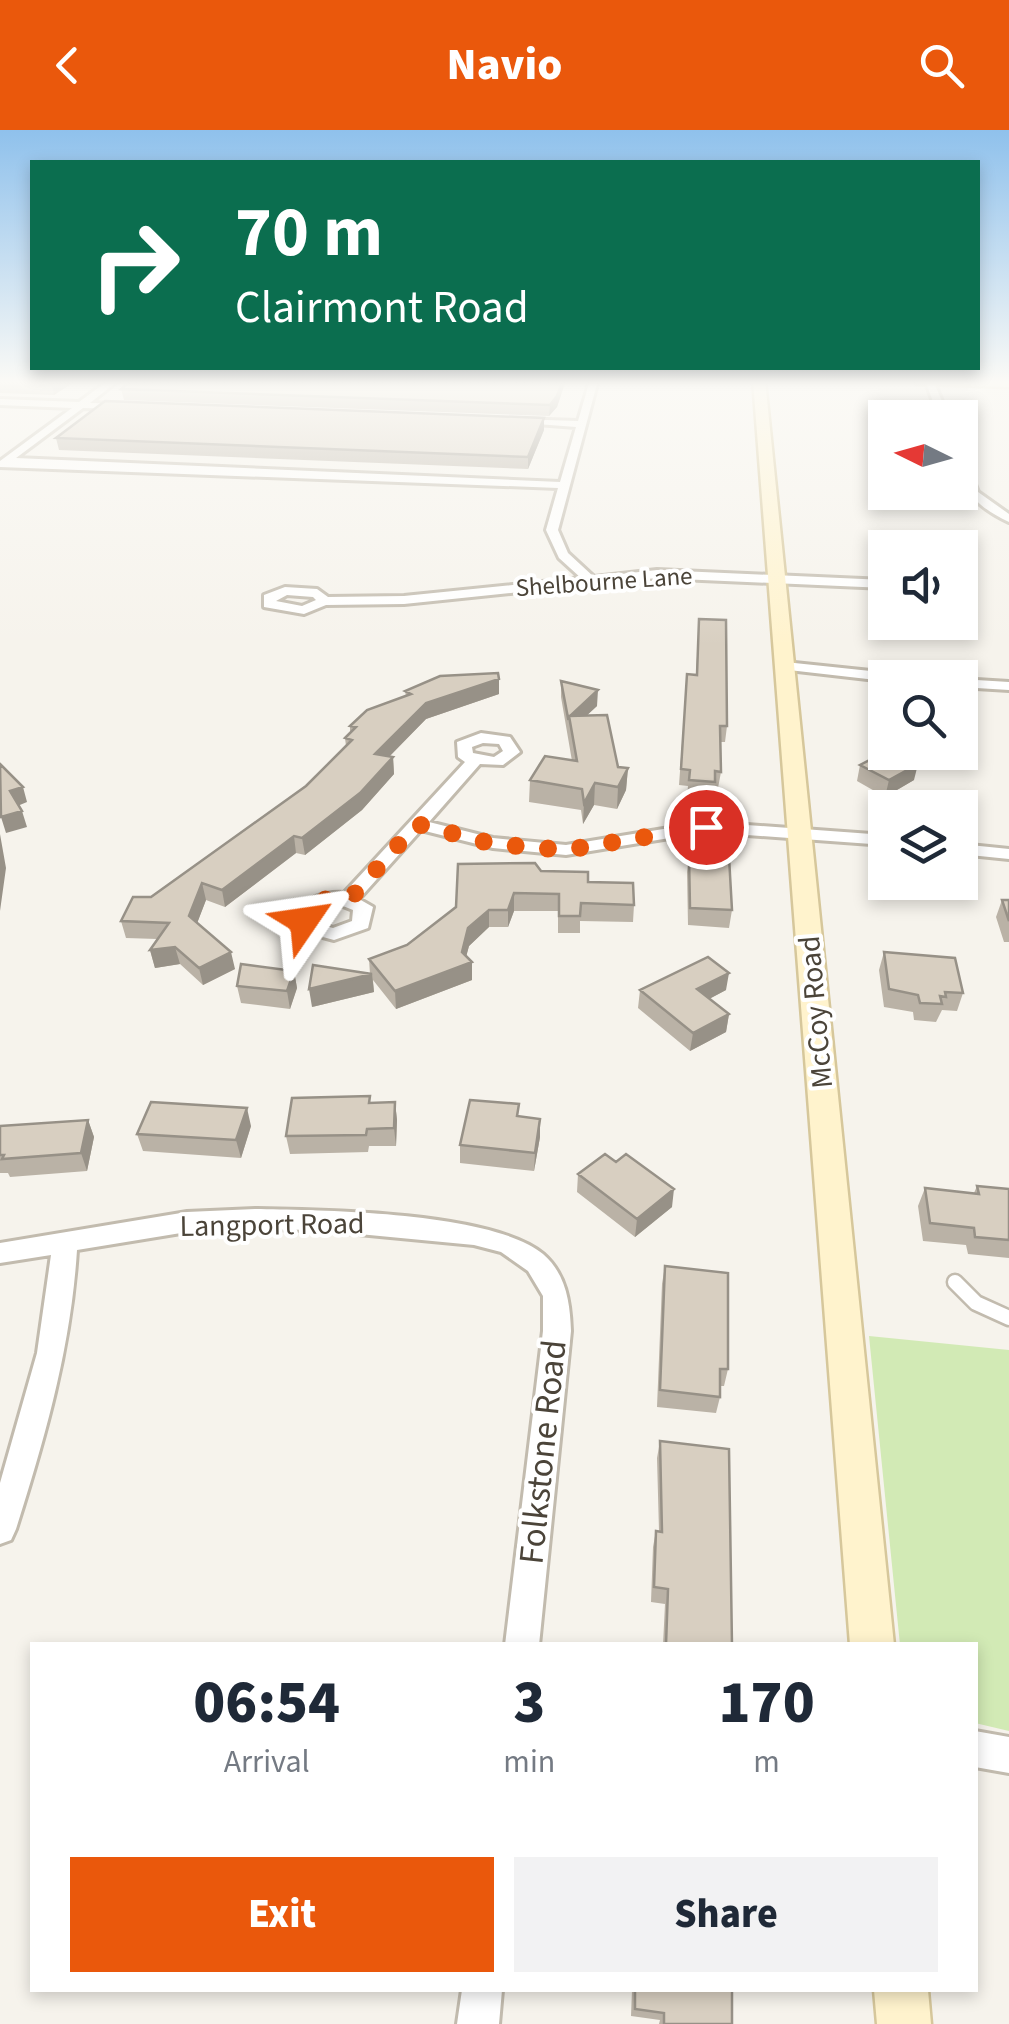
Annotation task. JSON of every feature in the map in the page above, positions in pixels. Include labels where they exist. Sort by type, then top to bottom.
[{"type":"main road","name":"McCoy Road","points":[[767,468],[872,1642]]},
{"type":"main road","points":[[901,1992],[904,2024]]},
{"type":"street","points":[[140,468],[564,485]]},
{"type":"street","points":[[569,468],[552,530],[554,540],[590,580]]},
{"type":"street","points":[[978,499],[1009,519]]},
{"type":"street","name":"Shelbourne Lane","points":[[324,601],[404,600],[674,574],[868,583]]},
{"type":"street","points":[[785,666],[868,675]]},
{"type":"street","points":[[978,684],[1009,686]]},
{"type":"street","points":[[350,899],[474,761]]},
{"type":"street","points":[[417,824],[493,844],[566,850],[602,848],[692,828],[868,838]]},
{"type":"street","points":[[978,851],[1009,854]]},
{"type":"street","name":"Langport Road","points":[[0,1253],[187,1222],[317,1220],[474,1235],[509,1244],[537,1264]]},
{"type":"street","points":[[0,1529],[34,1431],[62,1311],[66,1244]]},
{"type":"street","name":"Folkstone Road","points":[[522,1642],[558,1331],[556,1296],[537,1264]]},
{"type":"street","points":[[978,1750],[1009,1755]]},
{"type":"street","points":[[478,2024],[482,1992]]},
{"type":"lane","points":[[956,1282],[976,1303],[1009,1318]]},
{"type":"green space","points":[[869,1336],[1009,1350],[1009,1731],[978,1724],[978,1642],[900,1642]]},
{"type":"building","points":[[699,619],[726,620],[727,726],[720,726],[721,772],[715,771],[715,782],[689,780],[690,770],[681,769],[687,674],[697,675]]},
{"type":"building","points":[[498,673],[499,679],[426,703],[375,754],[393,757],[360,793],[302,838],[294,836],[222,890],[202,883],[189,916],[231,952],[199,968],[175,947],[150,950],[169,923],[121,921],[133,897],[151,897],[306,786],[352,740],[345,738],[356,727],[350,726],[367,710],[411,694],[405,691],[440,676]]},
{"type":"building","points":[[561,681],[598,690],[568,718]]},
{"type":"building","points":[[607,715],[618,767],[628,768],[618,787],[595,783],[584,803],[582,789],[530,780],[545,756],[577,761],[569,716]]},
{"type":"building","points":[[0,764],[23,787],[10,791],[22,811],[1,817]]},
{"type":"building","points":[[870,770],[907,770],[889,780]]},
{"type":"building","points":[[689,855],[729,857],[732,910],[690,908]]},
{"type":"building","points":[[535,863],[541,871],[588,872],[588,882],[633,883],[634,905],[581,903],[580,916],[559,916],[559,894],[514,893],[508,910],[489,910],[468,928],[462,952],[472,962],[395,991],[369,959],[407,945],[456,907],[458,864]]},
{"type":"building","points":[[1002,900],[1009,900],[1009,921]]},
{"type":"building","points":[[884,952],[955,958],[963,993],[945,992],[946,997],[940,996],[942,1004],[920,1003],[918,995],[889,989]]},
{"type":"building","points":[[708,957],[729,973],[697,989],[729,1014],[693,1033],[640,990]]},
{"type":"building","points":[[241,964],[294,971],[287,991],[237,986]]},
{"type":"building","points":[[313,965],[372,974],[309,989]]},
{"type":"building","points":[[370,1096],[369,1103],[395,1102],[394,1128],[367,1129],[366,1135],[286,1136],[292,1098]]},
{"type":"building","points":[[470,1100],[519,1104],[517,1116],[540,1119],[535,1153],[460,1145]]},
{"type":"building","points":[[151,1102],[247,1108],[236,1140],[137,1134]]},
{"type":"building","points":[[88,1120],[81,1153],[2,1159],[4,1155],[0,1155],[0,1126]]},
{"type":"building","points":[[605,1154],[616,1162],[626,1154],[674,1189],[637,1219],[578,1174]]},
{"type":"building","points":[[977,1186],[1009,1189],[1009,1240],[975,1237],[974,1228],[930,1223],[925,1188],[979,1194]]},
{"type":"building","points":[[665,1266],[728,1273],[728,1369],[720,1369],[720,1397],[660,1390]]},
{"type":"building","points":[[660,1441],[729,1449],[732,1642],[666,1642],[668,1589],[654,1587],[656,1531],[662,1532]]},
{"type":"building","points":[[635,1992],[732,1992],[732,2024],[664,2024],[664,2013],[635,2009]]},
{"type":"route","points":[[304,921],[313,904],[330,898],[350,899],[417,824],[493,844],[566,850],[602,848],[679,829],[706,827]]}]
